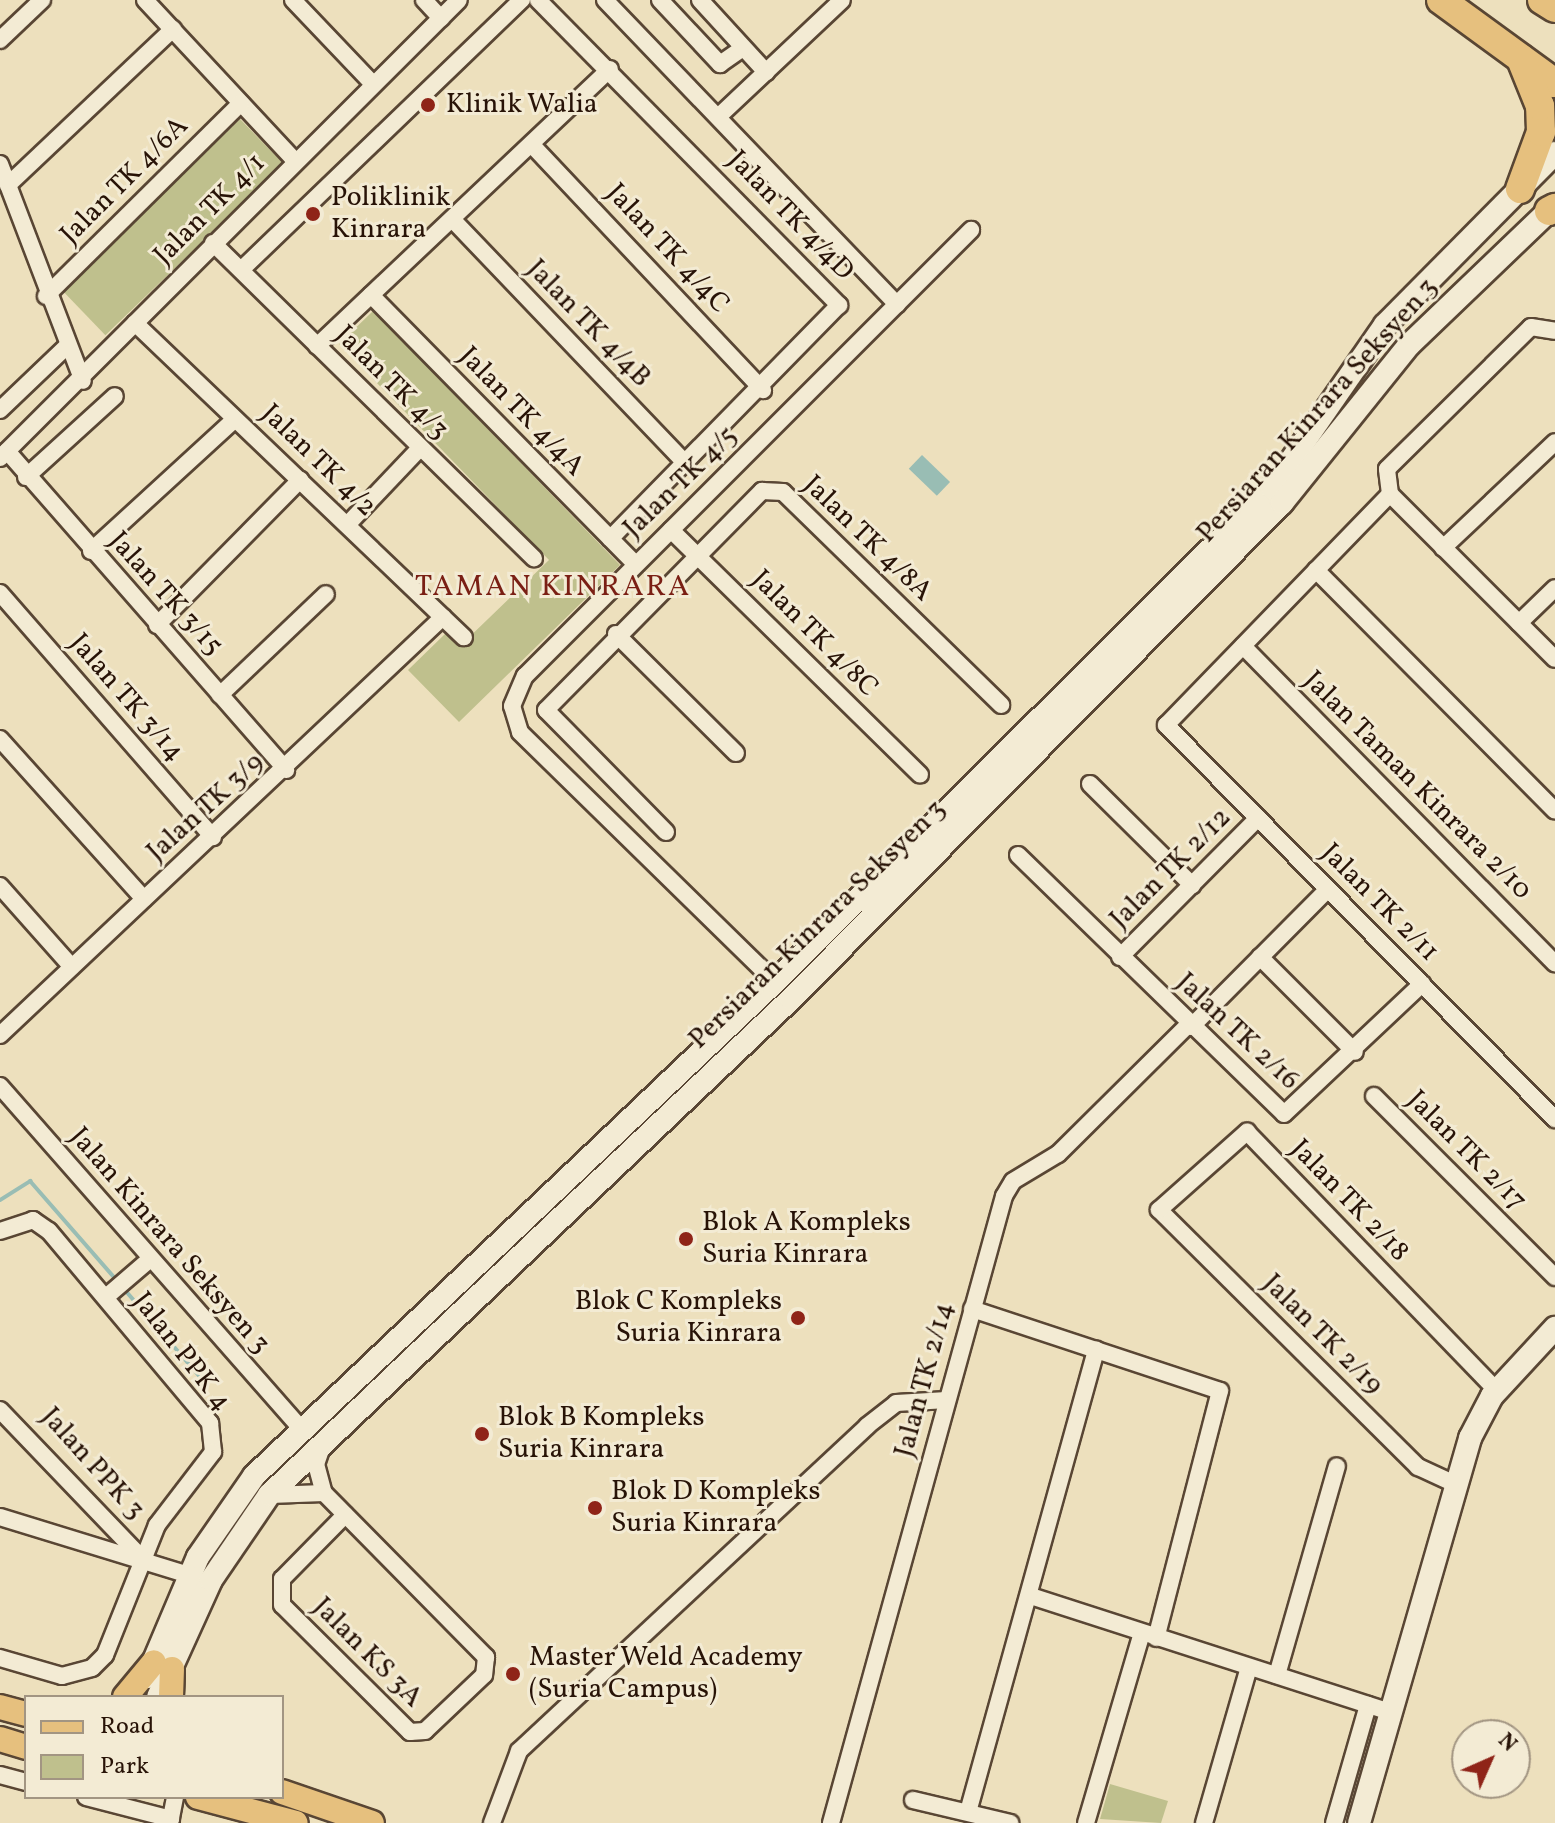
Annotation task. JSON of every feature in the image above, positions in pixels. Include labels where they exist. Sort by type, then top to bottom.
[{"type":"highway","points":[[1441,0],[1555,83]]},
{"type":"highway","points":[[1542,0],[1555,8]]},
{"type":"highway","points":[[1520,189],[1541,132],[1540,106],[1521,59]]},
{"type":"main road","name":"Persiaran Kinrara Seksyen 3","points":[[158,1695],[163,1665],[189,1575],[235,1500],[301,1429],[775,982],[1272,488],[1401,308],[1555,153]]},
{"type":"main road","name":"Persiaran Kinrara Seksyen 3","points":[[140,1695],[163,1665],[211,1580],[269,1495],[864,923],[1282,503],[1409,345],[1553,208]]},
{"type":"main road","points":[[736,1047],[775,1001],[775,982],[805,974],[864,923]]},
{"type":"main road","points":[[1359,1823],[1457,1485],[1496,1390],[1555,1328]]},
{"type":"main road","points":[[127,1695],[163,1665],[170,1695]]},
{"type":"main road","points":[[0,1707],[24,1713]]},
{"type":"main road","points":[[284,1793],[372,1823]]},
{"type":"main road","points":[[225,1801],[296,1823]]},
{"type":"street","points":[[0,40],[42,0]]},
{"type":"street","points":[[145,0],[295,161]]},
{"type":"street","points":[[293,0],[373,84]]},
{"type":"street","points":[[424,0],[441,18]]},
{"type":"street","name":"Jalan TK 4/1","points":[[3,454],[83,381],[213,243],[459,0]]},
{"type":"street","points":[[241,270],[522,0]]},
{"type":"street","name":"Jalan TK 4/4D","points":[[538,0],[610,69],[839,305],[763,390],[610,539]]},
{"type":"street","points":[[605,0],[897,304]]},
{"type":"street","points":[[660,0],[720,64],[743,48]]},
{"type":"street","points":[[700,0],[766,72]]},
{"type":"street","points":[[718,117],[842,0]]},
{"type":"street","points":[[8,185],[173,29]]},
{"type":"street","points":[[317,346],[610,69]]},
{"type":"street","name":"Jalan TK 4/6A","points":[[46,296],[241,103]]},
{"type":"street","name":"Jalan TK 4/4C","points":[[532,145],[763,390]]},
{"type":"street","points":[[0,164],[46,296],[83,381]]},
{"type":"street","name":"Jalan TK 4/4B","points":[[452,219],[687,465]]},
{"type":"street","name":"Jalan TK 4/5","points":[[775,982],[514,720],[525,676],[971,230]]},
{"type":"street","name":"Jalan TK 4/3","points":[[213,243],[534,558]]},
{"type":"street","name":"Jalan TK 4/4A","points":[[371,295],[635,564]]},
{"type":"street","name":"Jalan TK 4/2","points":[[135,323],[464,637]]},
{"type":"street","points":[[1548,328],[1387,469],[1390,494],[1555,659]]},
{"type":"street","points":[[0,410],[67,346]]},
{"type":"street","points":[[26,477],[115,396]]},
{"type":"street","points":[[91,551],[235,419]]},
{"type":"street","points":[[1443,548],[1555,442]]},
{"type":"street","points":[[347,525],[420,448]]},
{"type":"street","name":"Jalan TK 3/15","points":[[3,454],[286,770]]},
{"type":"street","points":[[157,625],[300,480]]},
{"type":"street","name":"Jalan TK 4/8A","points":[[666,832],[548,719],[549,702],[762,491],[783,492],[1001,705]]},
{"type":"street","points":[[1243,646],[1390,494]]},
{"type":"street","name":"Jalan TK 4/8C","points":[[671,530],[920,775]]},
{"type":"street","points":[[1316,570],[1555,811]]},
{"type":"street","points":[[1519,623],[1555,588]]},
{"type":"street","name":"Jalan TK 3/14","points":[[0,593],[213,837]]},
{"type":"street","points":[[220,695],[326,594]]},
{"type":"street","name":"Jalan TK 3/9","points":[[1,1033],[286,770],[443,617]]},
{"type":"street","points":[[616,634],[736,753]]},
{"type":"street","name":"Jalan TK 2/11","points":[[1243,646],[1166,725],[1554,1116]]},
{"type":"street","name":"Jalan Taman Kinrara 2/10","points":[[1243,646],[1555,963]]},
{"type":"street","points":[[0,739],[144,899]]},
{"type":"street","points":[[1090,784],[1192,885]]},
{"type":"street","name":"Jalan TK 2/12","points":[[1120,957],[1258,818]]},
{"type":"street","name":"Jalan TK 2/16","points":[[1018,855],[1189,1026],[1284,1114],[1355,1052],[1422,984]]},
{"type":"street","points":[[0,886],[72,967]]},
{"type":"street","name":"Jalan TK 2/14","points":[[831,1823],[972,1309],[1013,1181],[1049,1162],[1328,889]]},
{"type":"street","points":[[1260,957],[1355,1052]]},
{"type":"street","name":"Jalan Kinrara Seksyen 3","points":[[0,1086],[144,1264],[301,1429]]},
{"type":"street","name":"Jalan TK 2/17","points":[[1374,1096],[1555,1277]]},
{"type":"street","name":"Jalan TK 2/18","points":[[1159,1210],[1247,1132],[1496,1390]]},
{"type":"street","name":"Jalan TK 2/19","points":[[1159,1210],[1418,1467],[1457,1485]]},
{"type":"street","name":"Jalan PPK 4","points":[[0,1231],[13,1222],[42,1225],[110,1294],[210,1423],[210,1464],[157,1525],[105,1655],[92,1668],[62,1676],[0,1658]]},
{"type":"street","points":[[110,1294],[144,1264]]},
{"type":"street","points":[[972,1309],[1216,1386],[1222,1398],[1149,1635],[1086,1823]]},
{"type":"street","points":[[968,1812],[1031,1596],[1096,1349]]},
{"type":"street","points":[[492,1823],[519,1751],[867,1426],[896,1403],[923,1396],[947,1400]]},
{"type":"street","name":"Jalan PPK 3","points":[[0,1410],[142,1558]]},
{"type":"street","points":[[269,1495],[324,1493],[316,1464],[329,1435],[301,1429],[303,1460]]},
{"type":"street","points":[[1277,1675],[1337,1466]]},
{"type":"street","name":"Jalan KS 3A","points":[[324,1493],[486,1657],[484,1675],[425,1731],[410,1732],[282,1605],[282,1579],[345,1515]]},
{"type":"street","points":[[0,1517],[142,1558],[189,1575]]},
{"type":"street","points":[[1031,1596],[1391,1712]]},
{"type":"street","points":[[1204,1823],[1249,1667]]},
{"type":"street","points":[[1334,1823],[1368,1705]]},
{"type":"street","points":[[0,1775],[24,1781]]},
{"type":"street","points":[[93,1799],[171,1821],[175,1799]]},
{"type":"street","points":[[913,1800],[1010,1823]]},
{"type":"green space","points":[[240,119],[283,164],[105,335],[62,291]]},
{"type":"green space","points":[[373,311],[620,565],[459,722],[408,670],[446,633],[460,646],[549,560],[339,344]]},
{"type":"green space","points":[[1110,1784],[1168,1801],[1161,1823],[1100,1819]]},
{"type":"water","points":[[922,455],[950,482],[937,496],[909,469]]},
{"type":"waterway","points":[[0,1200],[30,1181],[118,1282]]},
{"type":"waterway","points":[[124,1289],[202,1379]]},
{"type":"place","name":"Klinik Walia","points":[[428,105]]},
{"type":"place","name":"Poliklinik Kinrara","points":[[313,214]]},
{"type":"place","name":"Blok A Kompleks Suria Kinrara","points":[[686,1239]]},
{"type":"place","name":"Blok C Kompleks Suria Kinrara","points":[[798,1318]]},
{"type":"place","name":"Blok B Kompleks Suria Kinrara","points":[[482,1434]]},
{"type":"place","name":"Blok D Kompleks Suria Kinrara","points":[[595,1508]]},
{"type":"place","name":"Master Weld Academy (Suria Campus)","points":[[513,1674]]},
{"type":"district","name":"TAMAN KINRARA","points":[[553,587]]}]
